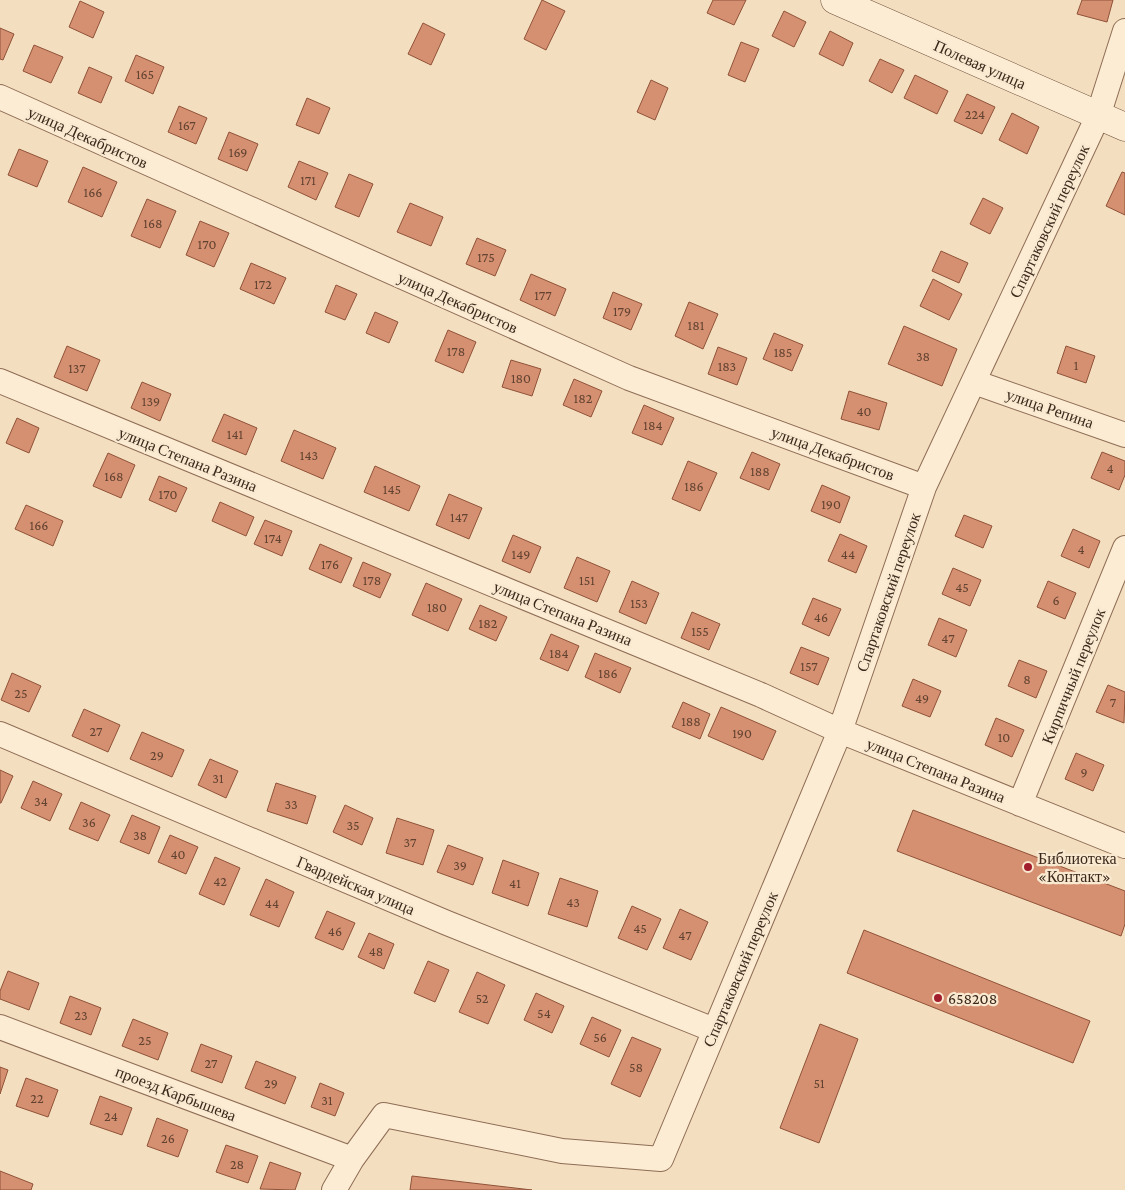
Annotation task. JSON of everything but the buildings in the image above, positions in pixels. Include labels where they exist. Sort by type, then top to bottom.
[{"type":"street","name":"Полевая улица","points":[[836,0],[1125,127]]},
{"type":"street","name":"Спартаковский переулок","points":[[352,1159],[384,1115],[562,1151],[661,1159],[840,731],[924,487],[1098,116],[1125,31]]},
{"type":"street","name":"улица Декабристов","points":[[0,97],[629,378],[924,487]]},
{"type":"street","name":"улица Степана Разина","points":[[0,381],[761,695],[840,731],[1125,846]]},
{"type":"street","name":"улица Репина","points":[[974,382],[1125,435]]},
{"type":"street","name":"Кирпичный переулок","points":[[1020,804],[1125,548]]},
{"type":"street","name":"Гвардейская улица","points":[[0,734],[446,923],[714,1030]]},
{"type":"street","name":"проезд Карбышева","points":[[0,1026],[352,1159]]},
{"type":"street","points":[[334,1190],[352,1159]]},
{"type":"place","name":"Библиотека «Контакт»","points":[[1028,867]]},
{"type":"place","name":"658208","points":[[938,998]]}]
